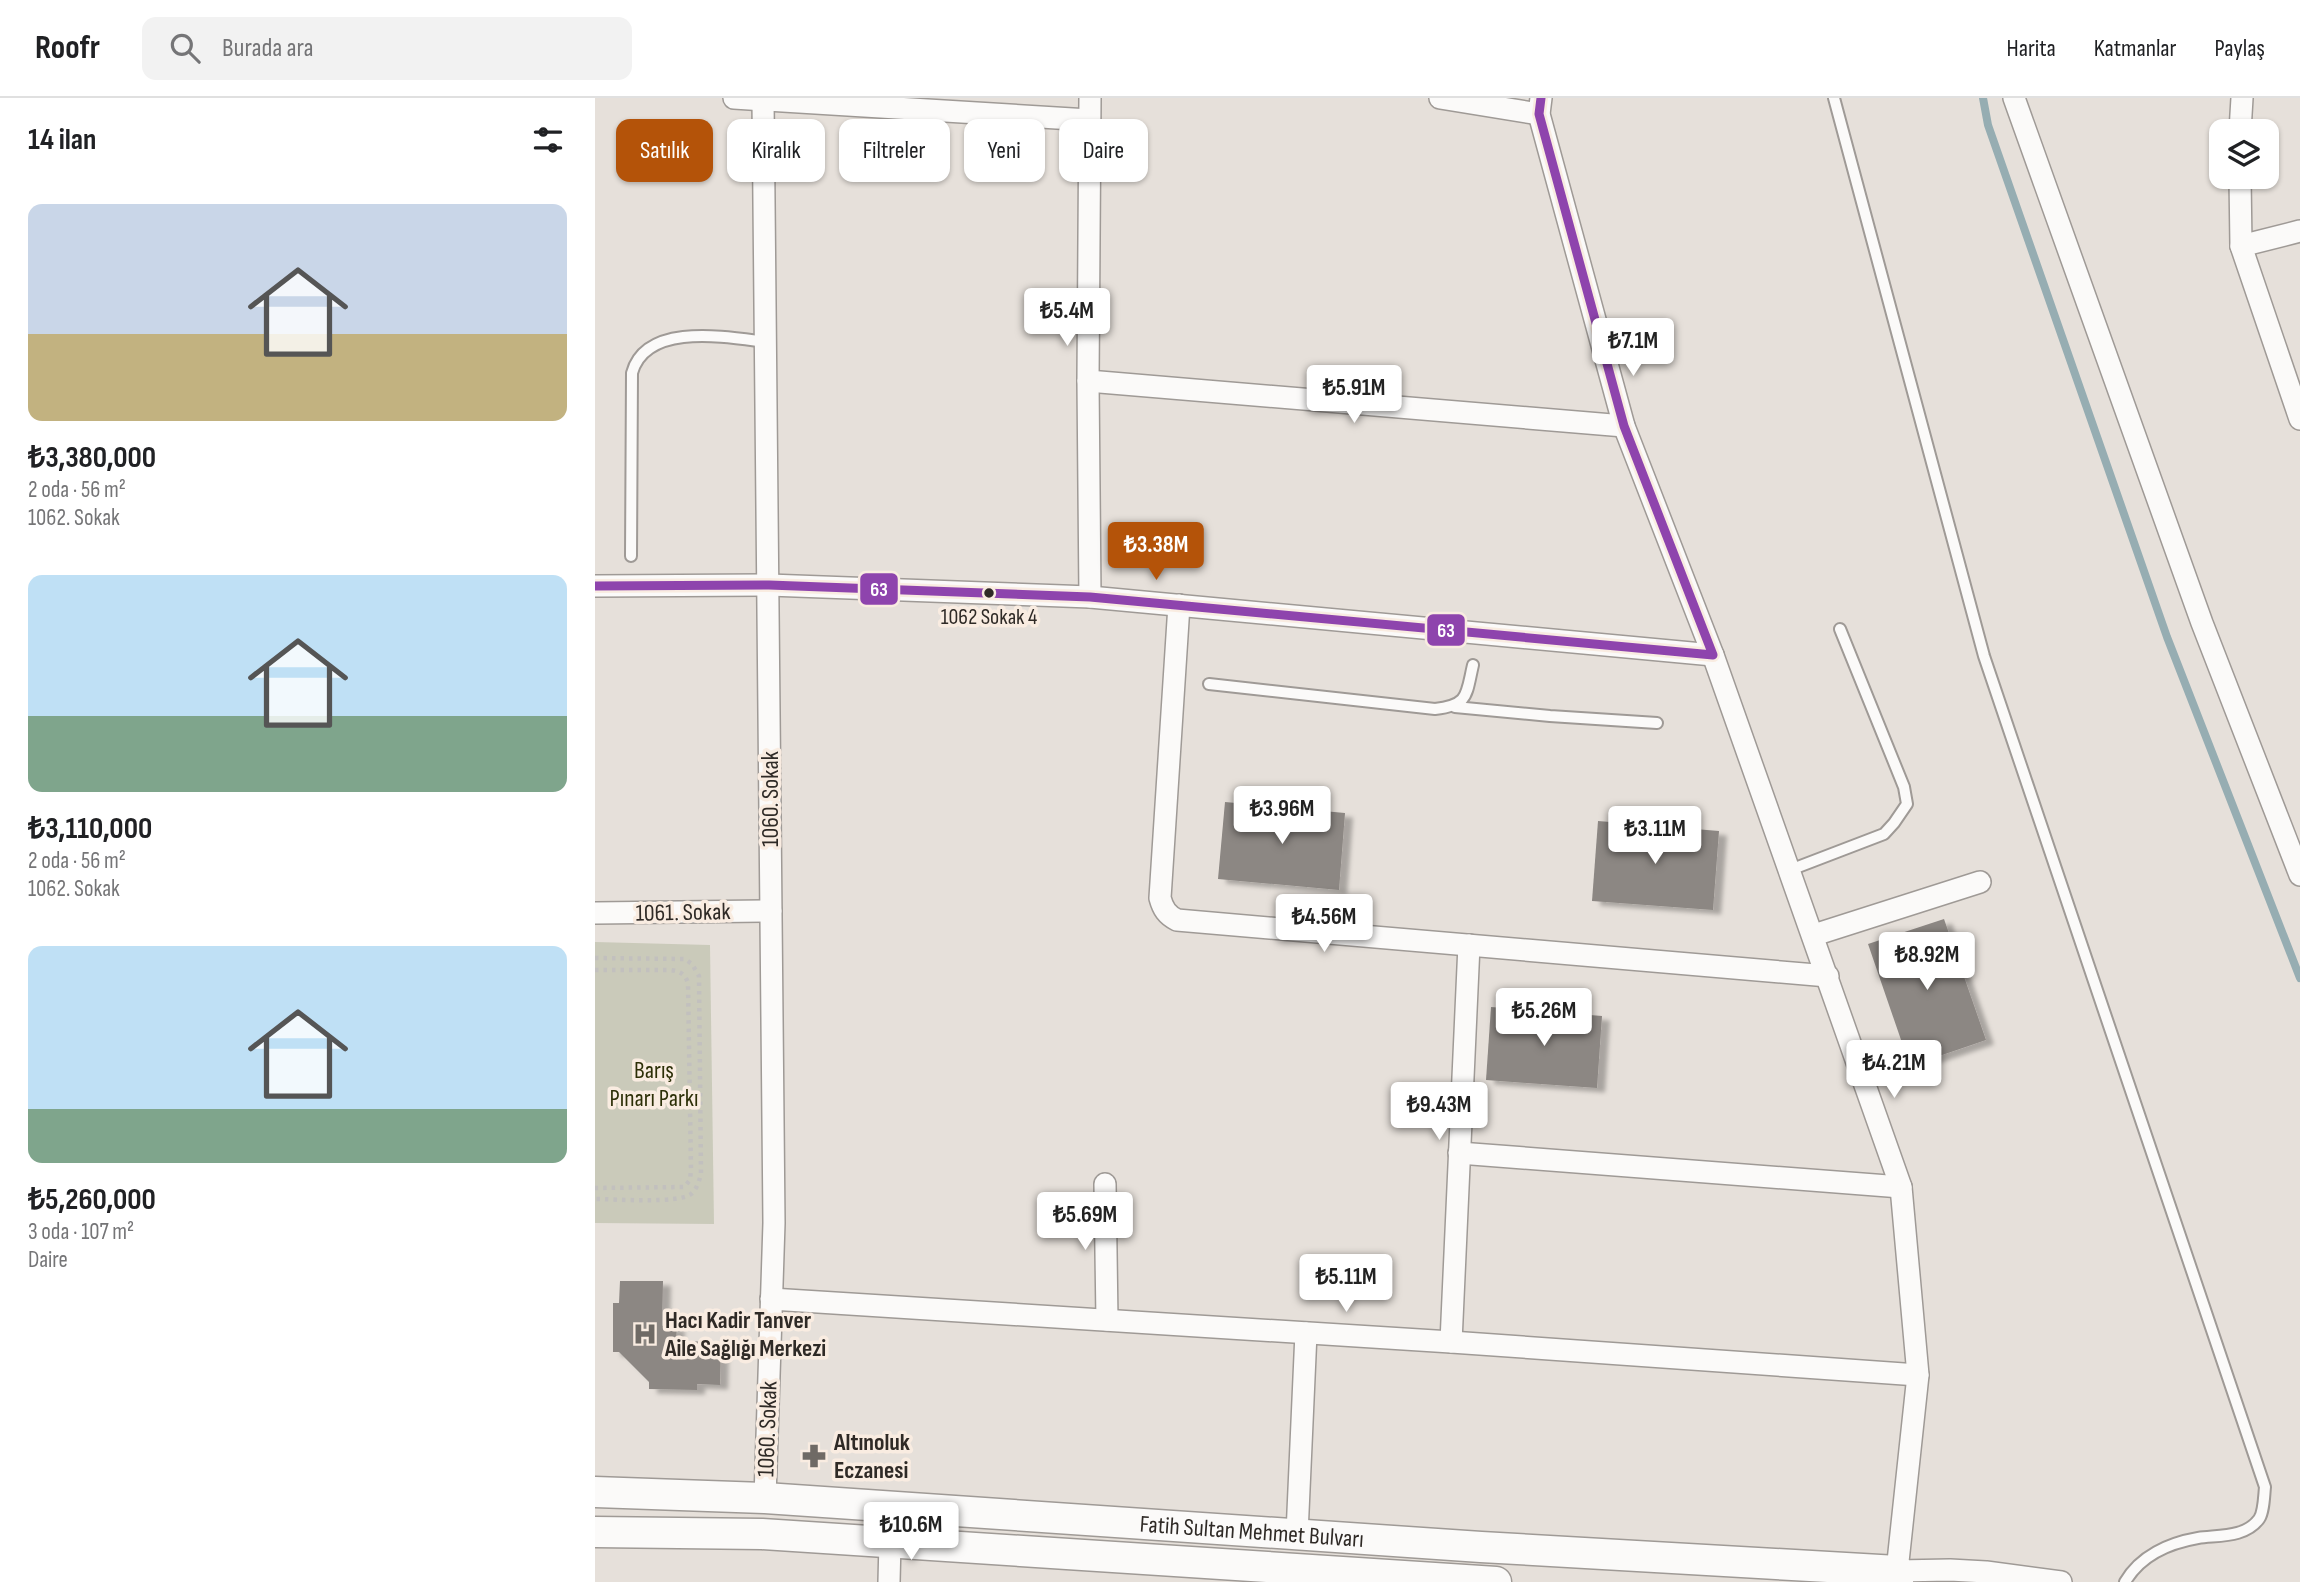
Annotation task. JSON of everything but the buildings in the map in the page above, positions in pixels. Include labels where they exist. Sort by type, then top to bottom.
[{"type":"main road","name":"Fatih Sultan Mehmet Bulvarı","points":[[595,1492],[765,1498],[1898,1577]]},
{"type":"main road","name":"Fatih Sultan Mehmet Bulvarı","points":[[595,1532],[762,1534],[1496,1582]]},
{"type":"street","points":[[734,98],[1074,119]]},
{"type":"street","points":[[1090,98],[1090,119]]},
{"type":"street","points":[[1440,98],[1540,106],[1624,426],[1713,655],[1901,1187],[1918,1376],[1898,1577],[1986,1572],[2061,1582]]},
{"type":"street","points":[[2014,98],[2202,623],[2300,875]]},
{"type":"street","points":[[2241,119],[2242,98]]},
{"type":"street","name":"1060. Sokak","points":[[763,100],[773,1223],[765,1498]]},
{"type":"street","points":[[1090,182],[1090,597]]},
{"type":"street","points":[[2240,189],[2241,246],[2300,419]]},
{"type":"street","points":[[2241,246],[2300,231]]},
{"type":"street","points":[[1088,381],[1624,426]]},
{"type":"street","points":[[595,586],[769,585],[1090,597],[1713,655]]},
{"type":"street","points":[[1179,605],[1160,898],[1165,912],[1177,920],[1828,976]]},
{"type":"street","points":[[1814,935],[1980,882]]},
{"type":"street","name":"1061. Sokak","points":[[595,913],[771,911]]},
{"type":"street","points":[[1451,1342],[1469,945]]},
{"type":"street","points":[[1459,1153],[1901,1187]]},
{"type":"street","points":[[1105,1184],[1107,1320]]},
{"type":"street","points":[[771,1299],[1451,1342],[1918,1376]]},
{"type":"street","points":[[1297,1534],[1306,1333]]},
{"type":"street","points":[[889,1582],[890,1542]]},
{"type":"lane","points":[[1834,98],[1984,656],[2265,1487],[2261,1517],[2247,1531],[2195,1539],[2156,1551],[2132,1570],[2125,1582]]},
{"type":"lane","points":[[631,556],[632,373],[636,360],[646,348],[665,340],[725,337],[766,342]]},
{"type":"lane","points":[[1790,870],[1884,834],[1907,804],[1904,787],[1840,629]]},
{"type":"lane","points":[[1455,706],[1466,694],[1473,665]]},
{"type":"lane","points":[[1209,684],[1435,709],[1455,706],[1657,723]]},
{"type":"path","points":[[595,958],[685,959],[692,964],[699,976],[701,1174],[698,1185],[690,1195],[675,1200],[595,1199]]},
{"type":"path","points":[[595,970],[679,971],[688,983],[691,1170],[690,1180],[684,1187],[595,1188]]},
{"type":"green space","name":"Barış Pınarı Parkı","points":[[595,942],[710,945],[714,1224],[595,1223]]},
{"type":"waterway","points":[[1983,98],[1988,125],[2167,637],[2300,978]]},
{"type":"transit line","name":"63","points":[[595,586],[769,585],[1090,597],[1713,655],[1624,426],[1539,114],[1541,98]]},
{"type":"place","name":"1062 Sokak 4","points":[[989,593]]},
{"type":"place","name":"Hacı Kadir Tanver Aile Sağlığı Merkezi","points":[[645,1334]]},
{"type":"place","name":"Altınoluk Eczanesi","points":[[814,1456]]}]
